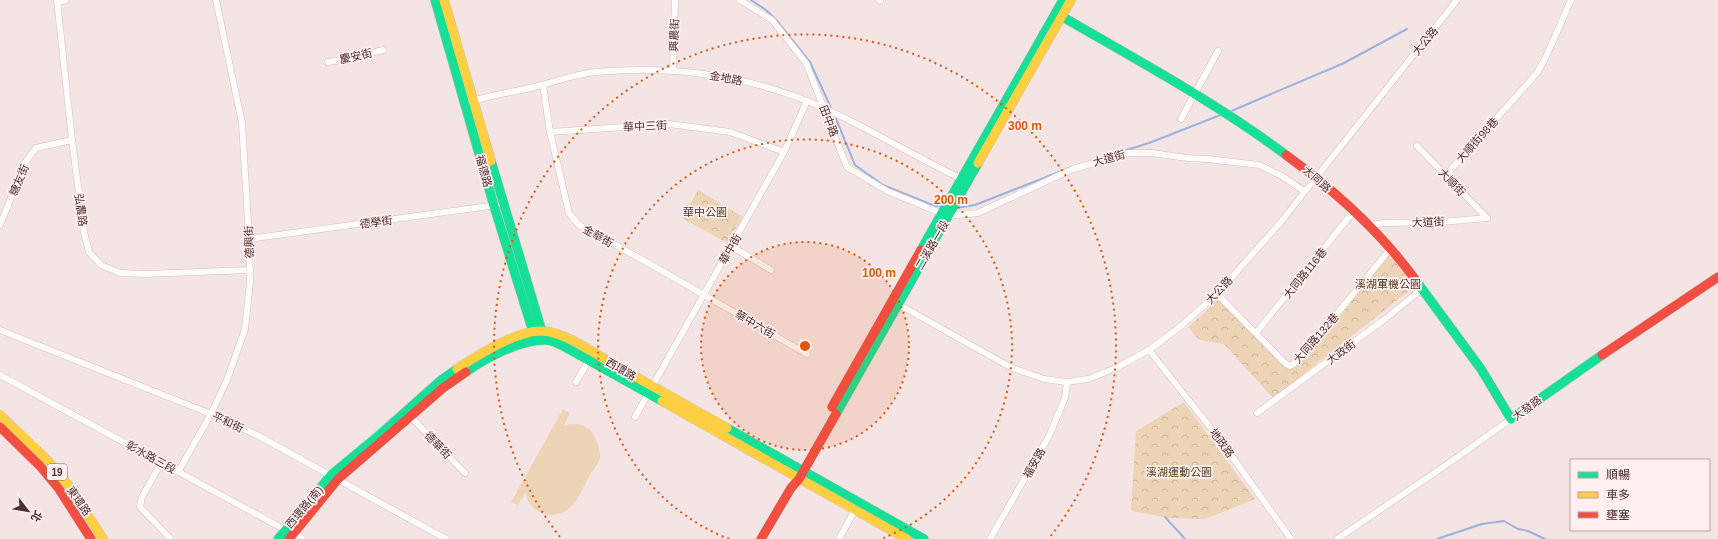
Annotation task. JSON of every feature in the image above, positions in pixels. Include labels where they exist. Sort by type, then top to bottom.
[{"type":"main road","name":"福德路","points":[[435,0],[470,102]]},
{"type":"main road","name":"福德路","points":[[444,0],[498,205],[541,341]]},
{"type":"main road","name":"二溪路一段","points":[[1059,14],[1063,0]]},
{"type":"main road","name":"二溪路一段","points":[[762,539],[1059,14],[1071,0]]},
{"type":"main road","name":"大同路","points":[[1059,14],[1226,113],[1295,160],[1315,176],[1391,248],[1481,370],[1511,419]]},
{"type":"main road","name":"大發路","points":[[1511,419],[1591,362],[1718,277]]},
{"type":"main road","name":"西環路","points":[[334,477],[440,381],[481,353],[520,335],[537,332],[554,333],[566,338],[650,390],[798,474],[919,538]]},
{"type":"main road","name":"西環路","points":[[541,341],[555,342],[650,390]]},
{"type":"main road","points":[[334,477],[411,417],[443,388],[482,361],[524,343],[541,341]]},
{"type":"main road","name":"東環路","points":[[0,415],[33,445],[69,486],[103,539]]},
{"type":"main road","name":"東環路","points":[[0,427],[40,466],[70,505],[92,539]]},
{"type":"main road","name":"西環路(南)","points":[[278,539],[289,534],[334,477]]},
{"type":"main road","name":"西環路","points":[[857,506],[907,539]]},
{"type":"street","points":[[57,1],[66,0]]},
{"type":"street","name":"德興街","points":[[178,472],[211,414],[228,380],[245,329],[250,270],[242,123],[216,0]]},
{"type":"street","name":"興農街","points":[[673,70],[675,0]]},
{"type":"street","name":"田中路","points":[[740,0],[772,20],[806,63],[846,167],[887,191],[948,210]]},
{"type":"street","name":"大公路","points":[[895,302],[1010,367],[1044,379],[1067,382],[1088,379],[1116,368],[1129,359],[1149,350],[1181,326],[1217,294],[1280,223],[1315,176],[1457,0]]},
{"type":"street","name":"大順街98巷","points":[[1446,175],[1537,73],[1571,0]]},
{"type":"street","name":"弘農路","points":[[57,1],[72,140],[84,232],[89,252],[101,265],[120,273],[144,274],[250,270]]},
{"type":"street","name":"慶安街","points":[[328,62],[384,50]]},
{"type":"street","points":[[1181,119],[1218,51]]},
{"type":"street","name":"金地路","points":[[470,102],[543,85],[563,78],[595,72],[673,70],[729,77],[752,82],[824,108],[900,145],[964,180]]},
{"type":"street","points":[[543,85],[550,132]]},
{"type":"street","name":"華中街","points":[[635,417],[784,152],[807,101]]},
{"type":"street","name":"華中三街","points":[[550,132],[669,124],[730,132],[784,152]]},
{"type":"street","name":"金華街","points":[[550,132],[569,213],[573,220],[579,225],[704,294]]},
{"type":"street","name":"糖友街","points":[[0,225],[25,163],[36,148],[72,140]]},
{"type":"street","name":"大順街","points":[[1417,146],[1487,218]]},
{"type":"street","name":"大道街","points":[[948,210],[978,213],[1074,169],[1108,157],[1128,152],[1152,153],[1258,165],[1282,176],[1304,191]]},
{"type":"street","name":"德學街","points":[[249,239],[498,205]]},
{"type":"street","name":"大同路116巷","points":[[1256,334],[1353,212]]},
{"type":"street","name":"大道街","points":[[1369,226],[1384,223],[1442,222],[1487,218]]},
{"type":"street","points":[[731,246],[771,270]]},
{"type":"street","name":"大同路132巷","points":[[1217,294],[1286,364],[1290,366],[1298,361],[1391,248]]},
{"type":"street","name":"大政街","points":[[1257,413],[1323,366],[1422,289]]},
{"type":"street","name":"華中六街","points":[[704,294],[807,354]]},
{"type":"street","name":"平和街","points":[[0,330],[211,414],[257,436],[446,539]]},
{"type":"street","name":"地政路","points":[[1149,350],[1221,441],[1291,539]]},
{"type":"street","points":[[576,382],[589,360]]},
{"type":"street","name":"彰水路三段","points":[[0,375],[289,534],[302,539]]},
{"type":"street","name":"福安路","points":[[990,539],[1049,436],[1065,398],[1067,382]]},
{"type":"street","name":"德華街","points":[[411,417],[465,473]]},
{"type":"street","name":"大發路","points":[[1337,539],[1511,419]]},
{"type":"street","points":[[161,463],[142,497],[140,507],[171,539]]},
{"type":"street","points":[[839,539],[857,506]]},
{"type":"green space","name":"華中公園","points":[[698,190],[743,217],[727,243],[682,218]]},
{"type":"green space","name":"溪湖軍機公園","points":[[1389,254],[1414,287],[1273,398],[1224,344],[1199,340],[1188,327],[1218,300],[1286,367],[1292,368]]},
{"type":"green space","name":"溪湖運動公園","points":[[1184,402],[1255,499],[1205,519],[1169,518],[1131,511],[1136,431]]},
{"type":"green space","points":[[563,409],[570,413],[564,425],[579,424],[591,431],[598,446],[600,458],[575,503],[564,512],[549,515],[540,513],[532,506],[527,499],[526,492],[518,505],[511,502]]},
{"type":"waterway","points":[[751,0],[766,10],[778,22],[810,62],[832,110]]},
{"type":"waterway","points":[[1229,112],[1344,63],[1407,29]]},
{"type":"waterway","points":[[834,114],[855,165],[883,185],[935,206],[942,206]]},
{"type":"waterway","points":[[1091,161],[1149,143],[1223,114]]},
{"type":"waterway","points":[[956,208],[975,205],[1072,167]]},
{"type":"waterway","points":[[1165,517],[1185,539]]},
{"type":"waterway","points":[[1437,539],[1482,524],[1504,521],[1518,529],[1528,531],[1545,539]]},
{"type":"traffic: fast","points":[[435,0],[494,206],[535,338]]},
{"type":"traffic: fast","points":[[921,250],[1063,0]]},
{"type":"traffic: fast","points":[[1056,13],[1202,98],[1231,116],[1286,155]]},
{"type":"traffic: fast","points":[[491,161],[543,335]]},
{"type":"traffic: fast","points":[[836,414],[978,163]]},
{"type":"traffic: fast","points":[[1414,278],[1481,369],[1511,419],[1602,355]]},
{"type":"traffic: fast","points":[[466,372],[483,361],[514,346],[535,341],[548,340],[565,347],[662,401]]},
{"type":"traffic: fast","points":[[278,539],[331,475],[377,437],[440,381],[457,369]]},
{"type":"traffic: fast","points":[[727,428],[924,539]]},
{"type":"traffic: slow","points":[[444,0],[491,161]]},
{"type":"traffic: slow","points":[[978,163],[1071,0]]},
{"type":"traffic: slow","points":[[457,369],[498,344],[510,339],[532,332],[551,332],[570,339],[727,428]]},
{"type":"traffic: slow","points":[[662,401],[907,539]]},
{"type":"traffic: slow","points":[[0,415],[47,460],[69,486],[103,539]]},
{"type":"traffic: jam","points":[[1286,155],[1321,182],[1371,227],[1414,278]]},
{"type":"traffic: jam","points":[[832,407],[921,250]]},
{"type":"traffic: jam","points":[[1602,355],[1718,277]]},
{"type":"traffic: jam","points":[[289,539],[338,479],[443,388],[466,372]]},
{"type":"traffic: jam","points":[[761,539],[791,488],[799,479],[836,414]]},
{"type":"traffic: jam","points":[[0,427],[40,466],[59,489],[91,539]]}]
